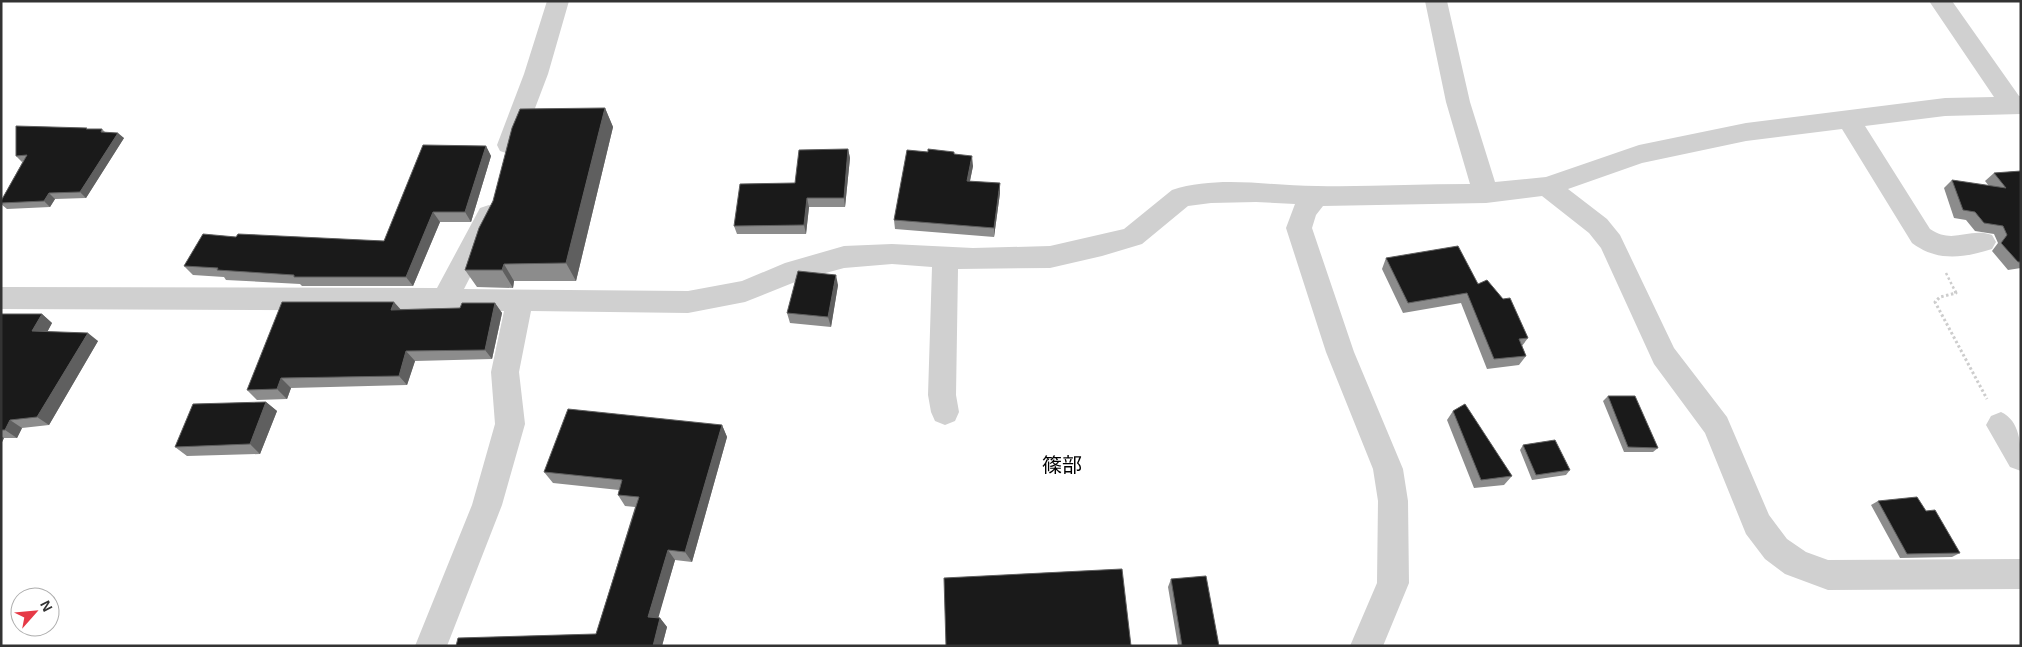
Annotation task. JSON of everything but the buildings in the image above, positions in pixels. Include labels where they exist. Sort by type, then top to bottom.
[{"type":"street","points":[[503,164],[508,146],[536,74],[558,1]]},
{"type":"street","points":[[1436,1],[1458,102],[1486,193]]},
{"type":"street","points":[[1940,1],[2016,105]]},
{"type":"street","points":[[1,298],[688,302],[745,291],[794,271],[844,257],[892,254],[973,260],[1050,257],[1102,246],[1133,237],[1181,197],[1211,193],[1256,192],[1316,196],[1486,193],[1546,186],[1639,154],[1746,132],[1945,107],[2016,105]]},
{"type":"street","points":[[1849,120],[1921,236],[1930,244],[1944,248],[1983,242]]},
{"type":"street","points":[[1546,186],[1598,226],[1611,242],[1664,356],[1716,426],[1757,524],[1776,549],[1796,563],[1828,576],[2021,574]]},
{"type":"street","points":[[444,300],[489,218],[496,191]]},
{"type":"street","points":[[1316,196],[1304,211],[1299,228],[1340,352],[1388,469],[1393,501],[1393,583],[1366,646]]},
{"type":"street","points":[[944,258],[942,395],[945,412]]},
{"type":"street","points":[[431,646],[486,505],[510,424],[505,372],[520,300]]},
{"type":"street","points":[[2001,425],[2021,458]]},
{"type":"path","points":[[1930,244],[1956,293],[1940,297],[1935,302],[2001,425]]},
{"type":"district","name":"篠部","points":[[1062,465]]}]
